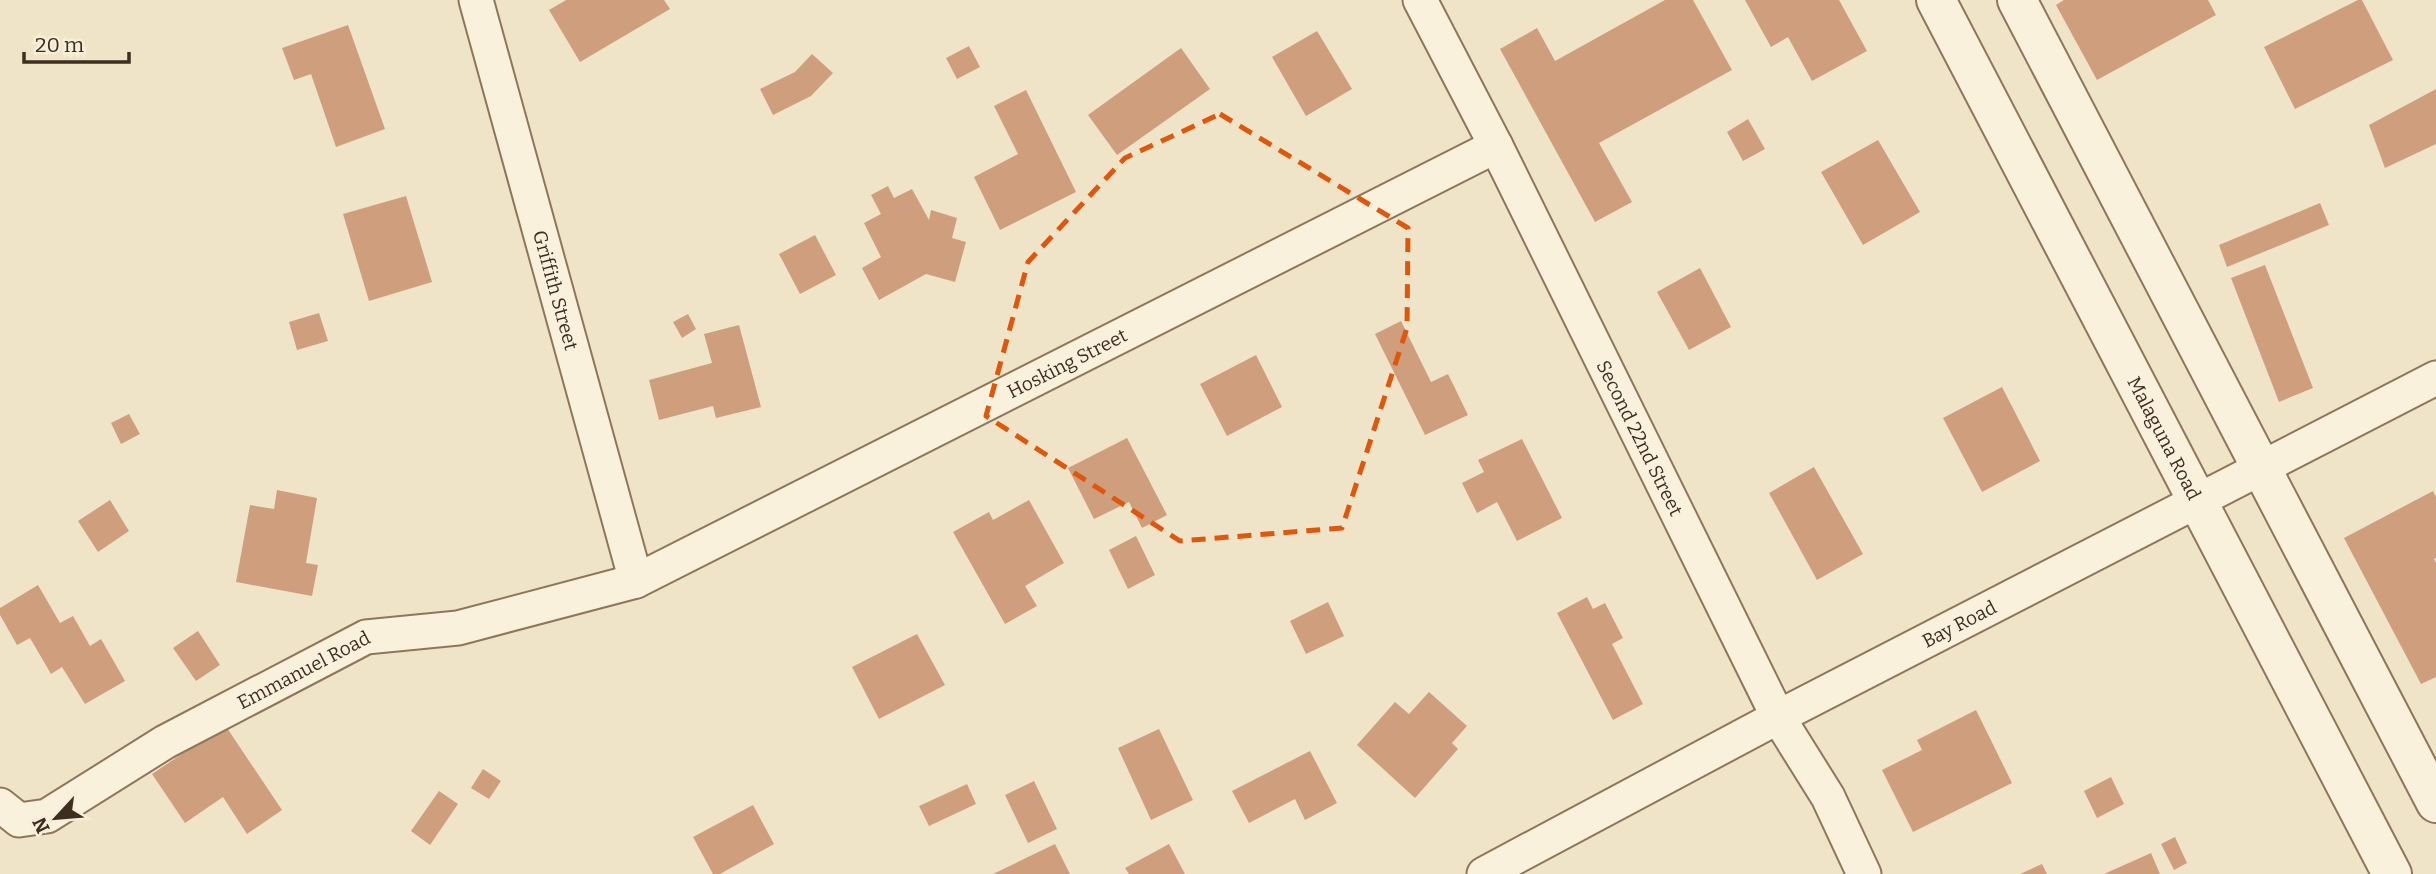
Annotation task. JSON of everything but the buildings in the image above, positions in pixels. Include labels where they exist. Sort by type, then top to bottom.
[{"type":"street","name":"Griffith Street","points":[[476,0],[636,581]]},
{"type":"street","name":"Second 22nd Street","points":[[1420,0],[1496,146],[1778,717],[1828,797],[1864,874]]},
{"type":"street","name":"Malaguna Road","points":[[1936,0],[2392,874]]},
{"type":"street","points":[[2017,0],[2436,803]]},
{"type":"street","name":"Hosking Street","points":[[636,581],[1496,146]]},
{"type":"street","name":"Bay Road","points":[[1484,874],[1778,717],[2436,378]]},
{"type":"street","name":"Emmanuel Road","points":[[0,805],[19,820],[47,816],[164,742],[366,637],[458,628],[636,581]]},
{"type":"highlighted area","points":[[1220,114],[1408,228],[1407,328],[1342,528],[1180,541],[986,416],[1028,262],[1125,158]]}]
